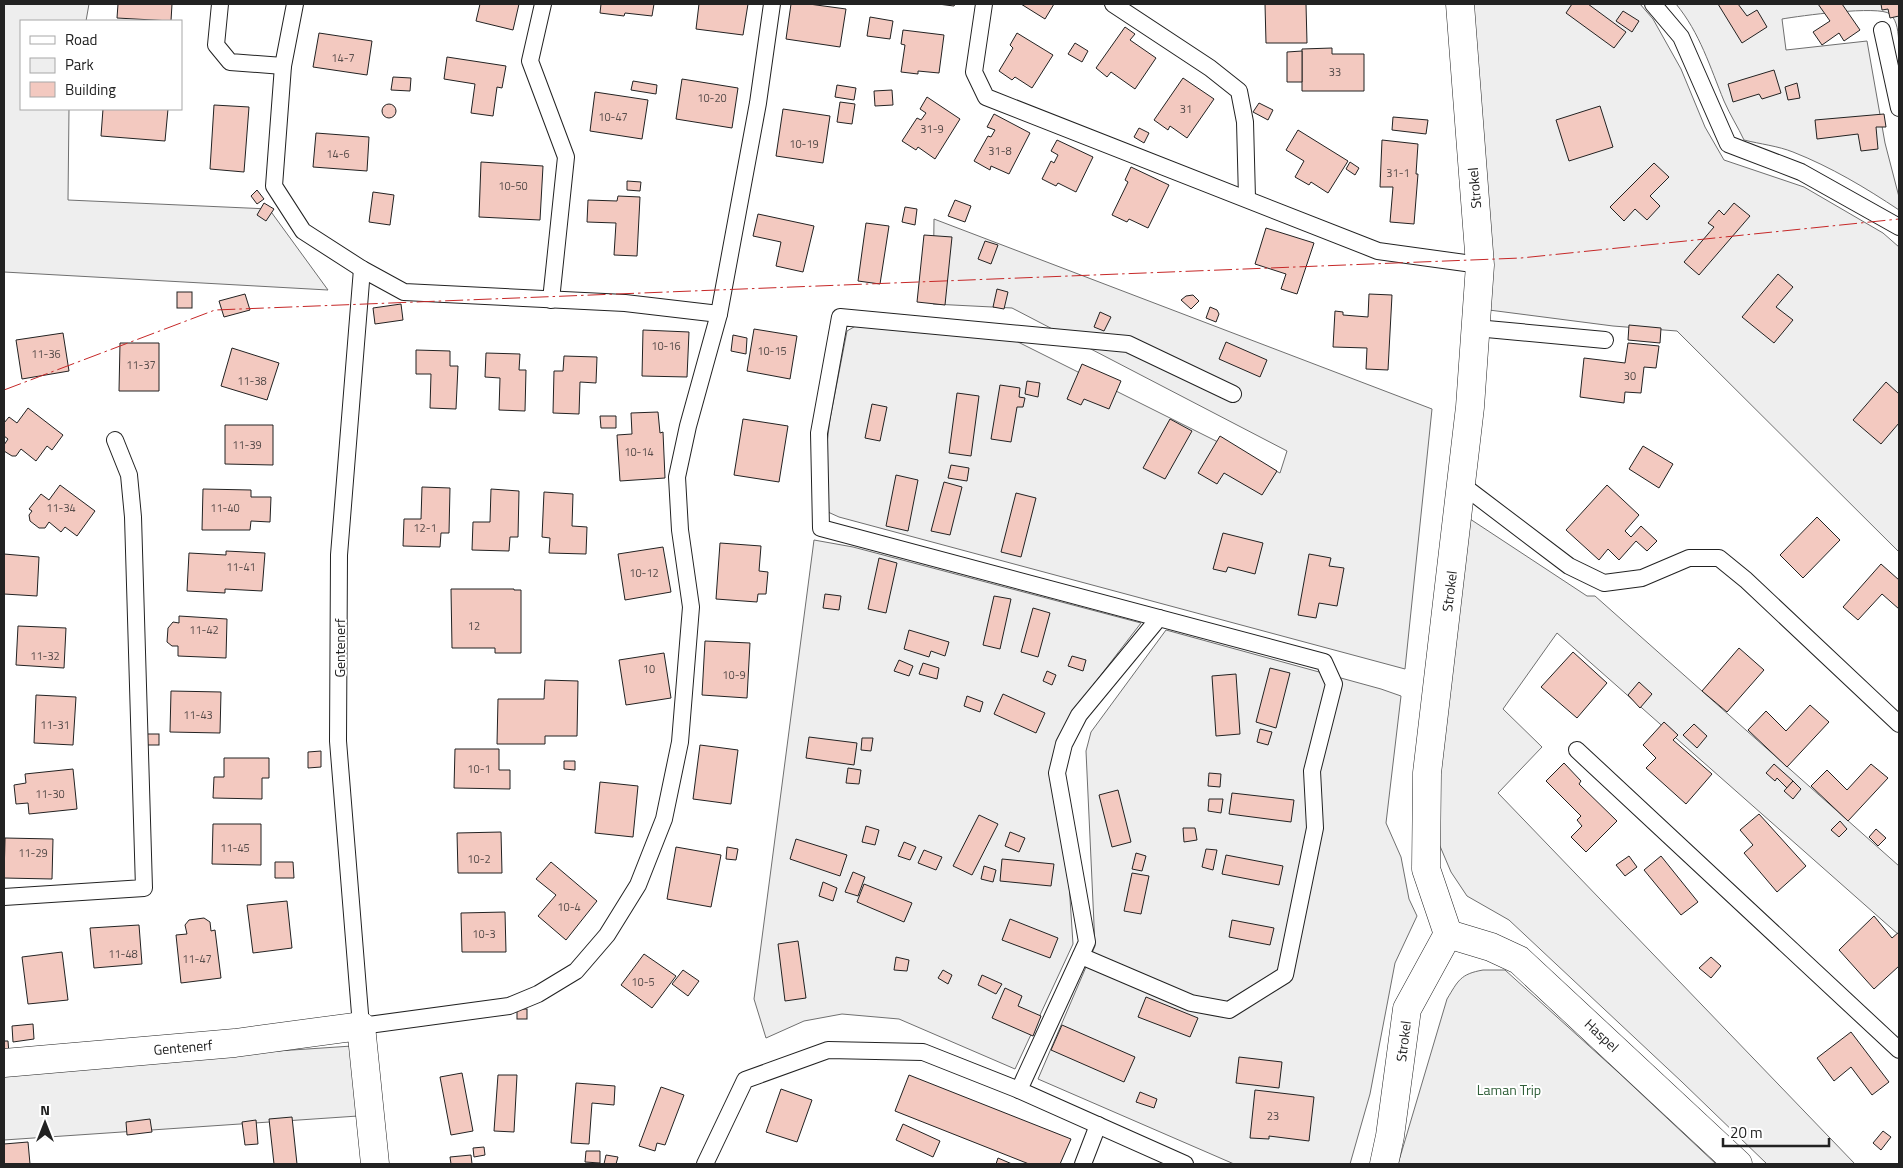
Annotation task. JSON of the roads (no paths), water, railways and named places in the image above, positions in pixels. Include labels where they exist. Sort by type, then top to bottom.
[{"type":"street","name":"Strokel","points":[[1384,1164],[1390,1136],[1407,1009],[1448,934],[1426,869],[1427,772],[1470,408],[1480,265],[1460,4]]},
{"type":"street","name":"Haspel","points":[[1448,934],[1491,946],[1520,960],[1738,1164]]},
{"type":"street","name":"Gentenerf","points":[[4,1063],[235,1043],[361,1026],[375,1164]]},
{"type":"lane","points":[[220,4],[216,45],[230,62],[283,66]]},
{"type":"lane","points":[[295,4],[283,66],[274,186],[303,231],[362,269],[404,292],[625,303],[719,314]]},
{"type":"lane","points":[[543,4],[530,61],[566,157],[550,300]]},
{"type":"lane","points":[[361,1026],[509,1006],[538,994],[576,971],[607,935],[638,885],[664,819],[680,742],[691,607],[680,530],[677,477],[688,426],[719,314],[758,102],[772,4]]},
{"type":"lane","points":[[984,4],[974,72],[986,97],[1378,250],[1480,265]]},
{"type":"lane","points":[[1113,4],[1210,68],[1239,91],[1246,122],[1247,198]]},
{"type":"lane","points":[[1653,4],[1681,37],[1728,144],[1801,172],[1899,227]]},
{"type":"lane","points":[[1882,30],[1899,108]]},
{"type":"lane","name":"Gentenerf","points":[[361,1026],[338,741],[340,556],[362,269]]},
{"type":"lane","points":[[1081,956],[1191,1003],[1229,1010],[1285,975],[1315,828],[1312,771],[1334,684],[1324,662],[821,528],[819,433],[840,317],[1128,344],[1233,394]]},
{"type":"lane","points":[[1476,328],[1605,340]]},
{"type":"lane","points":[[4,897],[144,888],[133,517],[129,475],[115,440]]},
{"type":"lane","points":[[1461,484],[1569,566],[1604,583],[1642,578],[1689,558],[1719,558],[1746,580],[1899,724]]},
{"type":"lane","points":[[1018,1090],[1087,942],[1057,772],[1064,744],[1079,715],[1159,618]]},
{"type":"lane","points":[[1576,750],[1899,1050]]},
{"type":"lane","points":[[705,1164],[745,1080],[828,1050],[923,1052],[1018,1090],[1185,1164]]},
{"type":"lane","points":[[1083,1164],[1098,1125]]},
{"type":"park label","name":"Laman Trip","points":[[1509,1089]]}]
